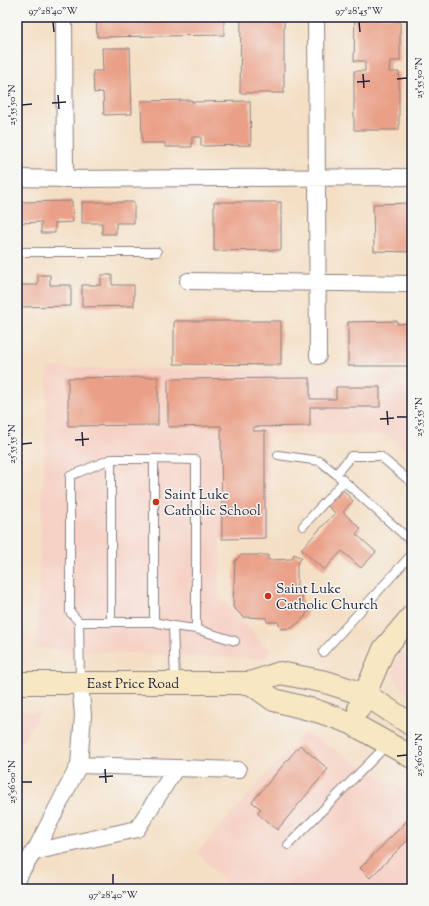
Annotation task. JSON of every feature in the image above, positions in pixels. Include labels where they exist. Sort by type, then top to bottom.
[{"type":"main road","points":[[351,723],[366,695],[384,649],[412,616]]},
{"type":"main road","name":"East Price Road","points":[[17,683],[250,683],[280,673],[326,682],[366,695],[412,725]]},
{"type":"main road","points":[[250,683],[274,700],[317,710],[351,723],[412,757]]},
{"type":"street","points":[[64,17],[65,179]]},
{"type":"street","points":[[316,17],[318,356]]},
{"type":"street","points":[[17,178],[412,177]]},
{"type":"street","points":[[188,281],[412,284]]},
{"type":"street","points":[[17,878],[33,852],[79,765],[83,715],[80,683]]},
{"type":"street","points":[[79,765],[238,770]]},
{"type":"street","points":[[33,852],[137,830],[176,768]]},
{"type":"lane","points":[[17,252],[157,252]]},
{"type":"lane","points":[[278,455],[320,461],[412,542]]},
{"type":"lane","points":[[336,474],[351,456],[380,456],[412,483]]},
{"type":"lane","points":[[111,459],[111,622]]},
{"type":"lane","points":[[80,683],[79,622],[70,612],[70,476],[111,459],[196,460],[196,629]]},
{"type":"lane","points":[[154,459],[154,622]]},
{"type":"lane","points":[[303,526],[344,481]]},
{"type":"lane","points":[[323,652],[412,554]]},
{"type":"lane","points":[[79,622],[154,622],[196,629],[235,641]]},
{"type":"lane","points":[[173,626],[175,683]]},
{"type":"lane","points":[[288,845],[389,744]]},
{"type":"shaded area","name":"Saint Luke Catholic School","points":[[48,367],[412,374],[412,455],[389,435],[269,435],[269,541],[220,541],[219,597],[270,650],[266,659],[36,649]]},
{"type":"shaded area","points":[[412,635],[412,697],[402,689],[392,673],[402,647]]},
{"type":"shaded area","points":[[17,712],[40,712],[17,750]]},
{"type":"shaded area","points":[[304,732],[412,795],[412,889],[233,889],[197,853]]},
{"type":"building","points":[[96,17],[224,17],[224,35],[97,37]]},
{"type":"building","points":[[241,17],[284,17],[284,93],[240,93]]},
{"type":"building","points":[[355,17],[400,17],[400,61],[390,61],[389,72],[399,72],[399,130],[354,130],[354,71],[365,71],[365,61],[354,61]]},
{"type":"building","points":[[102,48],[130,48],[132,114],[104,115],[103,92],[94,93],[93,71],[103,71]]},
{"type":"building","points":[[192,100],[192,102],[250,101],[251,145],[201,146],[201,137],[192,137],[192,147],[165,147],[165,143],[142,143],[141,101]]},
{"type":"building","points":[[72,201],[73,222],[55,223],[55,233],[41,233],[41,222],[21,223],[21,202]]},
{"type":"building","points":[[82,202],[134,202],[134,223],[116,223],[116,234],[102,234],[102,223],[82,223]]},
{"type":"building","points":[[214,202],[281,202],[281,250],[214,251]]},
{"type":"building","points":[[412,203],[412,252],[374,251],[373,204]]},
{"type":"building","points":[[38,275],[50,275],[50,285],[71,285],[71,306],[19,307],[19,285],[38,285]]},
{"type":"building","points":[[101,275],[112,275],[112,285],[134,285],[134,306],[82,307],[82,285],[101,285]]},
{"type":"building","points":[[174,321],[281,321],[281,365],[174,364]]},
{"type":"building","points":[[397,321],[397,324],[412,323],[412,366],[348,366],[348,322]]},
{"type":"building","points":[[158,377],[158,425],[68,426],[68,378]]},
{"type":"building","points":[[310,378],[310,399],[336,399],[336,387],[380,387],[380,407],[310,407],[310,426],[253,427],[253,431],[265,431],[265,538],[222,539],[221,426],[168,427],[168,379]]},
{"type":"building","points":[[343,490],[353,501],[343,512],[361,529],[356,534],[376,552],[361,568],[342,551],[324,570],[301,549],[335,513],[328,506]]},
{"type":"building","name":"Saint Luke Catholic Church","points":[[294,554],[302,558],[297,563],[297,588],[302,588],[302,604],[309,605],[305,617],[292,628],[281,629],[278,622],[267,622],[266,618],[243,617],[233,607],[235,561],[241,555],[268,555],[268,560],[292,559]]},
{"type":"building","points":[[300,745],[328,769],[277,830],[257,813],[261,809],[252,802]]},
{"type":"building","points":[[412,816],[412,836],[370,878],[360,868]]},
{"type":"place","name":"Saint Luke Catholic School","points":[[156,502]]},
{"type":"place","name":"Saint Luke Catholic Church","points":[[268,596]]}]
